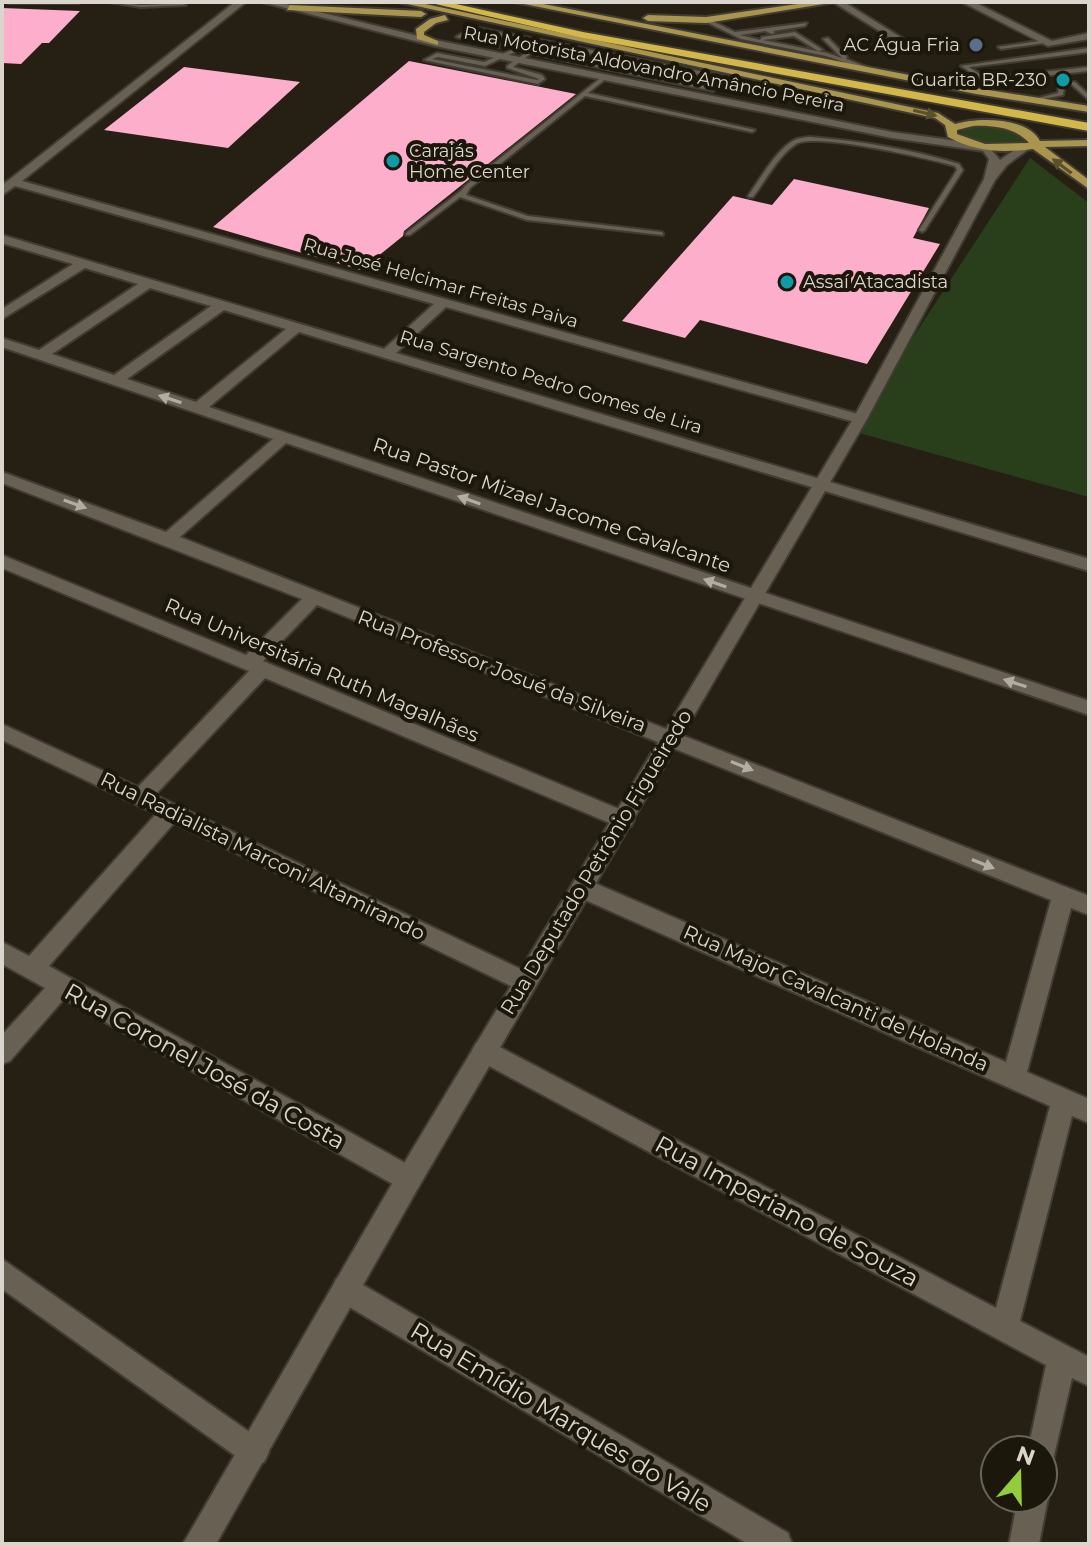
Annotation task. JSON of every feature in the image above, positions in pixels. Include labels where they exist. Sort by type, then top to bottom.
[{"type":"highway","points":[[432,2],[568,32],[924,99]]},
{"type":"highway","points":[[474,2],[914,87]]},
{"type":"highway","points":[[705,40],[1089,127]]},
{"type":"highway","points":[[684,62],[1058,119],[1089,119]]},
{"type":"main road","points":[[403,2],[938,116],[952,128],[952,135],[987,148],[1030,147],[1058,141],[1089,143]]},
{"type":"main road","points":[[519,2],[705,40],[1089,109]]},
{"type":"main road","points":[[553,2],[638,17],[706,20],[831,2]]},
{"type":"main road","points":[[316,9],[477,19]]},
{"type":"main road","points":[[435,43],[420,37],[419,31],[423,26],[447,18],[477,19]]},
{"type":"main road","points":[[952,128],[979,123],[1012,127],[1035,139],[1030,147]]},
{"type":"main road","points":[[1030,147],[1089,186]]},
{"type":"street","points":[[8,187],[241,2]]},
{"type":"street","name":"Rua Motorista Aldovandro Amâncio Pereira","points":[[267,2],[316,9],[409,36]]},
{"type":"street","points":[[838,2],[905,43]]},
{"type":"street","points":[[967,2],[1047,42],[1089,36]]},
{"type":"street","name":"Rua Motorista Aldovandro Amâncio Pereira","points":[[289,5],[435,43],[505,57],[518,54],[605,77],[886,134],[987,148]]},
{"type":"street","name":"Rua Motorista Aldovandro Amâncio Pereira","points":[[886,134],[927,136],[952,128]]},
{"type":"street","name":"Rua Deputado Petrônio Figueiredo","points":[[198,1544],[484,1051],[860,419],[990,179],[1003,163],[1030,147]]},
{"type":"street","points":[[987,148],[995,159],[990,179]]},
{"type":"street","name":"Rua José Helcimar Freitas Paiva","points":[[8,187],[860,419]]},
{"type":"street","name":"Rua Sargento Pedro Gomes de Lira","points":[[2,239],[1089,565]]},
{"type":"street","points":[[2,315],[84,263]]},
{"type":"street","points":[[41,355],[150,282]]},
{"type":"street","points":[[386,354],[443,303]]},
{"type":"street","points":[[115,381],[223,304]]},
{"type":"street","points":[[198,408],[297,327]]},
{"type":"street","name":"Rua Pastor Mizael Jacome Cavalcante","points":[[2,342],[1089,708]]},
{"type":"street","points":[[168,539],[284,437]]},
{"type":"street","name":"Rua Professor Josué da Silveira","points":[[2,477],[168,539],[670,737],[1089,906]]},
{"type":"street","name":"Rua Universitária Ruth Magalhães","points":[[2,561],[624,820]]},
{"type":"street","points":[[141,797],[314,597]]},
{"type":"street","name":"Rua Radialista Marconi Altamirando","points":[[2,731],[525,982]]},
{"type":"street","points":[[32,969],[171,812]]},
{"type":"street","name":"Rua Major Cavalcanti de Holanda","points":[[582,888],[1089,1111]]},
{"type":"street","points":[[1014,1076],[1063,896]]},
{"type":"street","name":"Rua Coronel José da Costa","points":[[2,952],[409,1179]]},
{"type":"street","points":[[2,1053],[61,986]]},
{"type":"street","name":"Rua Imperiano de Souza","points":[[484,1051],[1089,1372]]},
{"type":"street","points":[[1005,1326],[1064,1099]]},
{"type":"street","points":[[2,1273],[254,1452]]},
{"type":"street","name":"Rua Emídio Marques do Vale","points":[[346,1289],[777,1544]]},
{"type":"street","points":[[1046,1434],[1062,1358]]},
{"type":"street","points":[[1024,1544],[1030,1514]]},
{"type":"lane","points":[[8,2],[79,2]]},
{"type":"lane","points":[[111,2],[131,6],[184,5],[169,2]]},
{"type":"lane","points":[[741,37],[803,22],[795,13],[796,8]]},
{"type":"lane","points":[[706,20],[741,37],[827,55],[877,72]]},
{"type":"lane","points":[[473,29],[725,78],[713,89],[531,52],[518,54],[459,37],[473,29]]},
{"type":"lane","points":[[734,34],[770,31],[804,50]]},
{"type":"lane","points":[[755,41],[795,34],[827,55]]},
{"type":"lane","points":[[826,39],[848,61]]},
{"type":"lane","points":[[1001,47],[1047,42],[1087,65],[1073,80],[1061,80],[1039,74],[1016,58]]},
{"type":"lane","points":[[1039,74],[981,79],[964,66],[1089,50]]},
{"type":"lane","points":[[505,57],[485,64],[437,55],[427,60],[525,82],[541,81],[540,76],[509,67],[518,54],[531,52]]},
{"type":"lane","points":[[988,62],[1010,78]]},
{"type":"lane","points":[[408,234],[605,77]]},
{"type":"lane","points":[[1061,80],[1073,80],[1089,98]]},
{"type":"lane","points":[[1036,100],[1061,94],[1061,80]]},
{"type":"lane","points":[[584,94],[752,130]]},
{"type":"lane","points":[[857,146],[868,130]]},
{"type":"lane","points":[[869,148],[886,134]]},
{"type":"lane","points":[[751,196],[795,142],[812,138],[950,163],[960,170],[922,230]]},
{"type":"lane","points":[[463,192],[466,199],[527,218],[661,234]]},
{"type":"green space","points":[[964,127],[1010,129],[1023,136],[1024,142],[986,144],[960,133]]},
{"type":"green space","points":[[1030,158],[1089,203],[1089,497],[852,431]]},
{"type":"building","points":[[2,8],[80,11],[49,43],[42,43],[21,64],[2,63]]},
{"type":"building","name":"Carajás Home Center","points":[[409,61],[576,94],[404,231],[403,236],[361,270],[213,227]]},
{"type":"building","points":[[184,67],[300,82],[228,148],[104,130]]},
{"type":"building","name":"Assaí Atacadista","points":[[794,179],[929,208],[913,238],[940,244],[867,364],[700,320],[685,338],[622,321],[733,196],[772,205]]},
{"type":"place","name":"AC Água Fria","points":[[976,45]]},
{"type":"place","name":"Guarita BR-230","points":[[1063,80]]},
{"type":"place","name":"Carajás Home Center","points":[[393,161]]},
{"type":"place","name":"Assaí Atacadista","points":[[787,282]]}]
